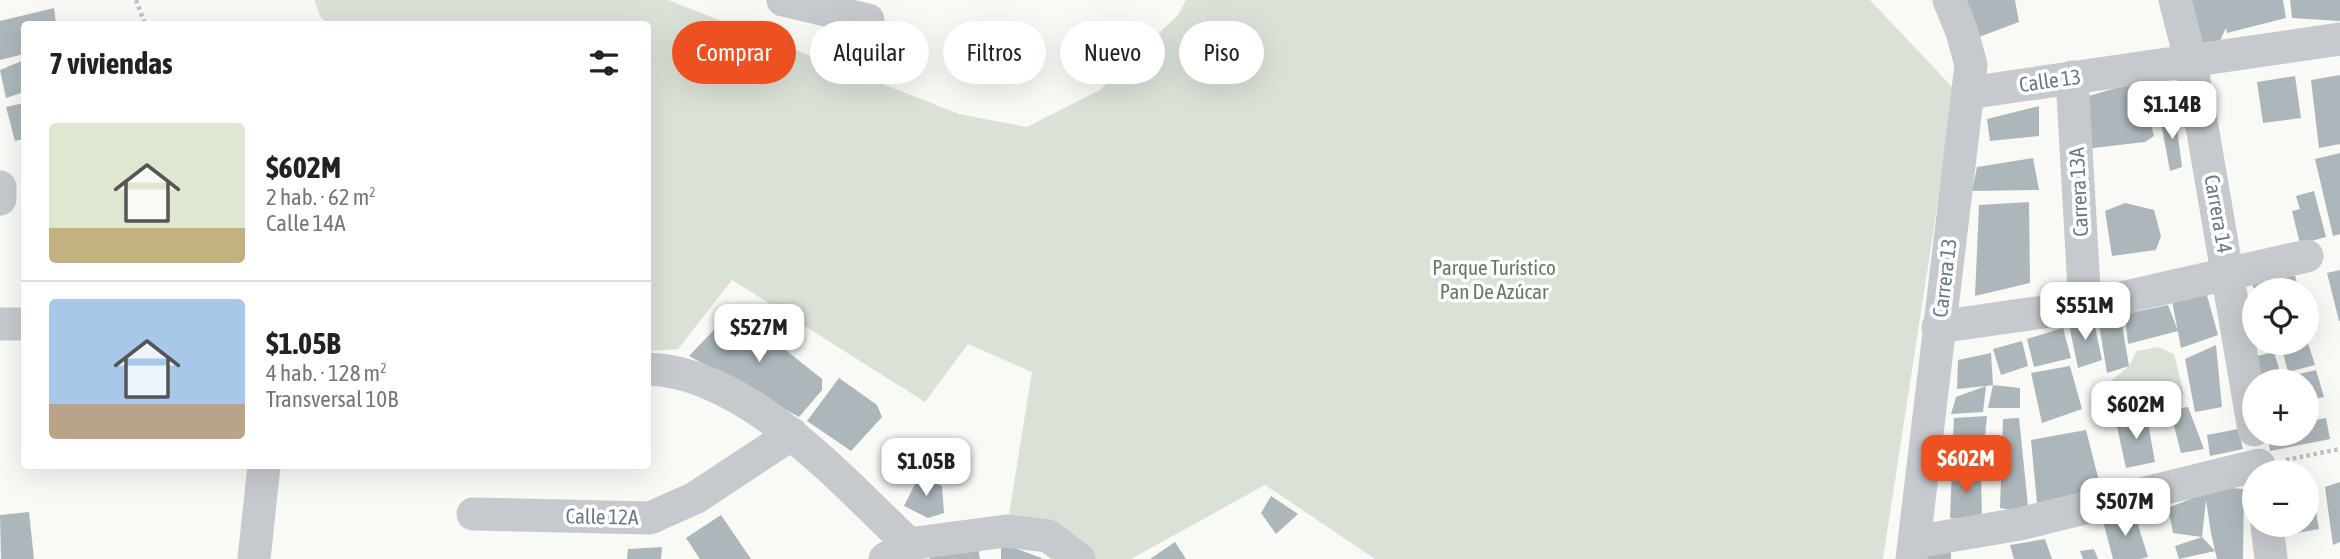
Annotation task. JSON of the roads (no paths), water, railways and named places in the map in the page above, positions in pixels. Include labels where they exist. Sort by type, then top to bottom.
[{"type":"street","points":[[783,0],[868,20]]},
{"type":"street","name":"Carrera 13","points":[[1913,550],[1971,65],[1950,0]]},
{"type":"street","name":"Carrera 14","points":[[2175,0],[2191,62],[2257,450]]},
{"type":"street","name":"Calle 13","points":[[1968,93],[2340,38]]},
{"type":"street","name":"Carrera 13A","points":[[2072,78],[2085,306]]},
{"type":"street","points":[[0,187],[0,199]]},
{"type":"street","points":[[1938,327],[2085,306],[2307,256]]},
{"type":"street","points":[[0,324],[21,324]]},
{"type":"street","points":[[660,370],[733,394],[792,434],[902,554],[1006,531],[1048,536],[1079,559]]},
{"type":"street","name":"Calle 12A","points":[[473,514],[650,518],[695,498],[792,434]]},
{"type":"street","points":[[1913,550],[2020,524],[2257,450]]},
{"type":"street","points":[[254,559],[264,469]]},
{"type":"street","points":[[2268,537],[2271,559]]},
{"type":"park label","name":"Parque Turístico Pan De Azúcar","points":[[1494,280]]}]
